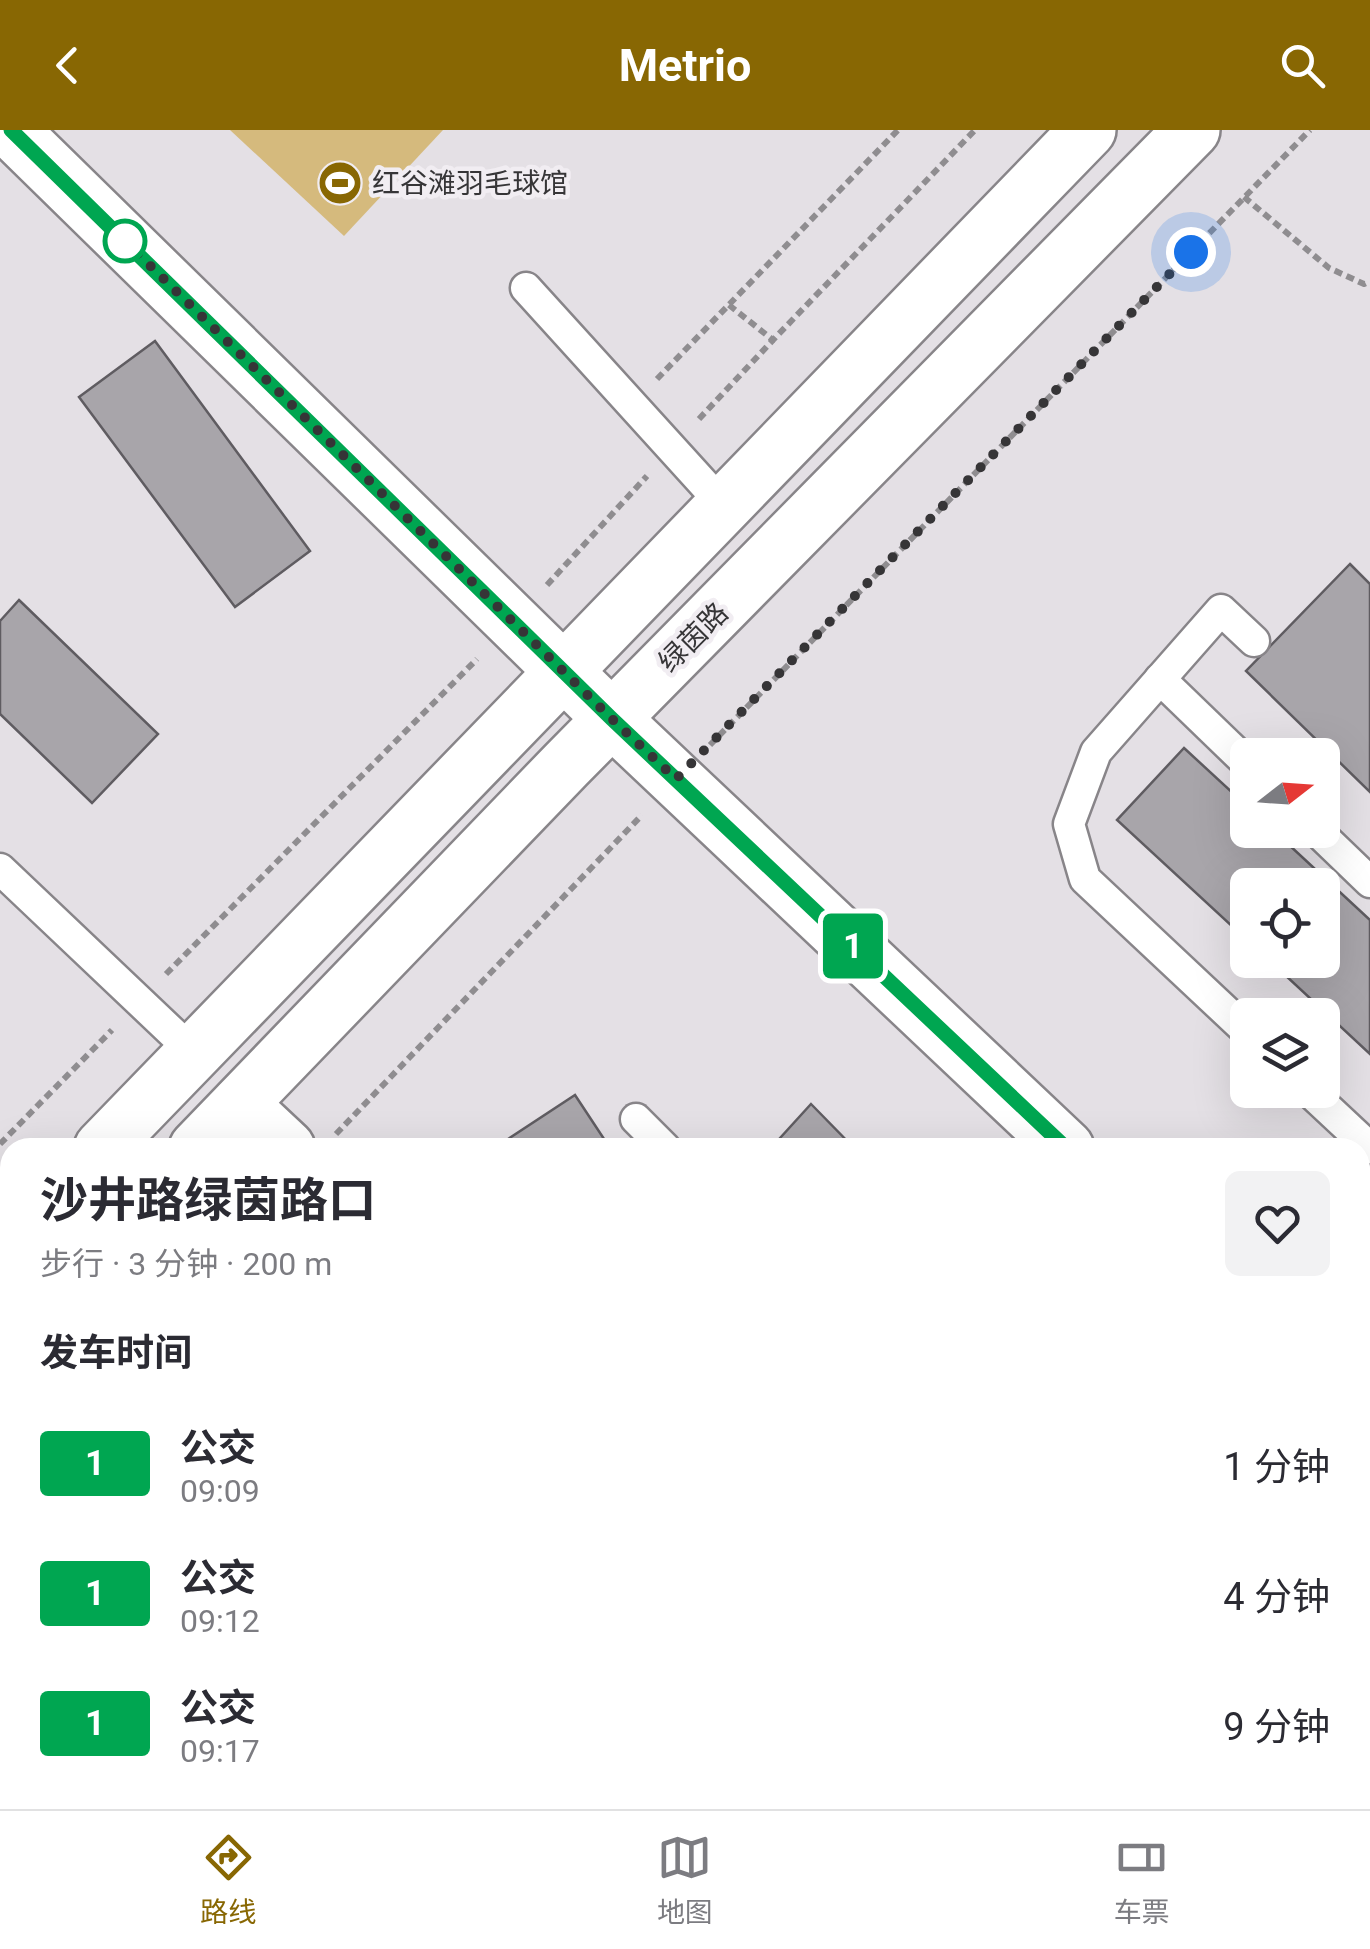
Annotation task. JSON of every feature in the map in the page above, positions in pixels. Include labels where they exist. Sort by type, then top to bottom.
[{"type":"main road","points":[[11,130],[623,730],[1055,1138]]},
{"type":"main road","points":[[112,1138],[194,1053],[540,649],[804,424],[1088,130]]},
{"type":"main road","name":"绿茵路","points":[[207,1138],[426,910],[623,730],[1192,130]]},
{"type":"main road","points":[[240,1104],[276,1138]]},
{"type":"lane","points":[[526,288],[716,498]]},
{"type":"lane","points":[[1230,1015],[1085,879],[1068,824],[1096,752],[1221,610],[1254,641]]},
{"type":"lane","points":[[1160,679],[1230,747]]},
{"type":"lane","points":[[1335,848],[1370,882]]},
{"type":"lane","points":[[0,869],[194,1053]]},
{"type":"lane","points":[[1327,1108],[1359,1138]]},
{"type":"lane","points":[[636,1119],[655,1138]]},
{"type":"path","points":[[632,405],[898,130]]},
{"type":"path","points":[[6,1138],[140,1001],[540,649],[672,449],[975,130]]},
{"type":"path","points":[[334,1138],[676,779],[1310,130]]},
{"type":"path","points":[[1244,197],[1329,268],[1364,284],[1370,281]]},
{"type":"path","points":[[729,305],[774,340]]},
{"type":"shaded area","name":"红谷滩羽毛球馆","points":[[230,130],[443,130],[344,236]]},
{"type":"building","points":[[155,341],[310,551],[235,607],[79,397]]},
{"type":"building","points":[[1350,564],[1370,584],[1370,792],[1340,763],[1340,738],[1315,738],[1246,671]]},
{"type":"building","points":[[19,600],[158,734],[92,803],[0,714],[0,621]]},
{"type":"building","points":[[1184,748],[1230,790],[1230,848],[1292,848],[1314,868],[1230,868],[1230,924],[1117,820]]},
{"type":"building","points":[[1340,892],[1370,920],[1370,1054],[1340,1026],[1340,998],[1310,998],[1288,978],[1340,978]]},
{"type":"building","points":[[575,1095],[603,1138],[510,1138]]},
{"type":"building","points":[[811,1104],[844,1138],[780,1138]]},
{"type":"bus line","name":"1","points":[[11,130],[612,719],[1055,1138]]},
{"type":"place","name":"红谷滩羽毛球馆","points":[[340,183]]},
{"type":"route","points":[[125,241],[676,779],[1191,252]]}]
